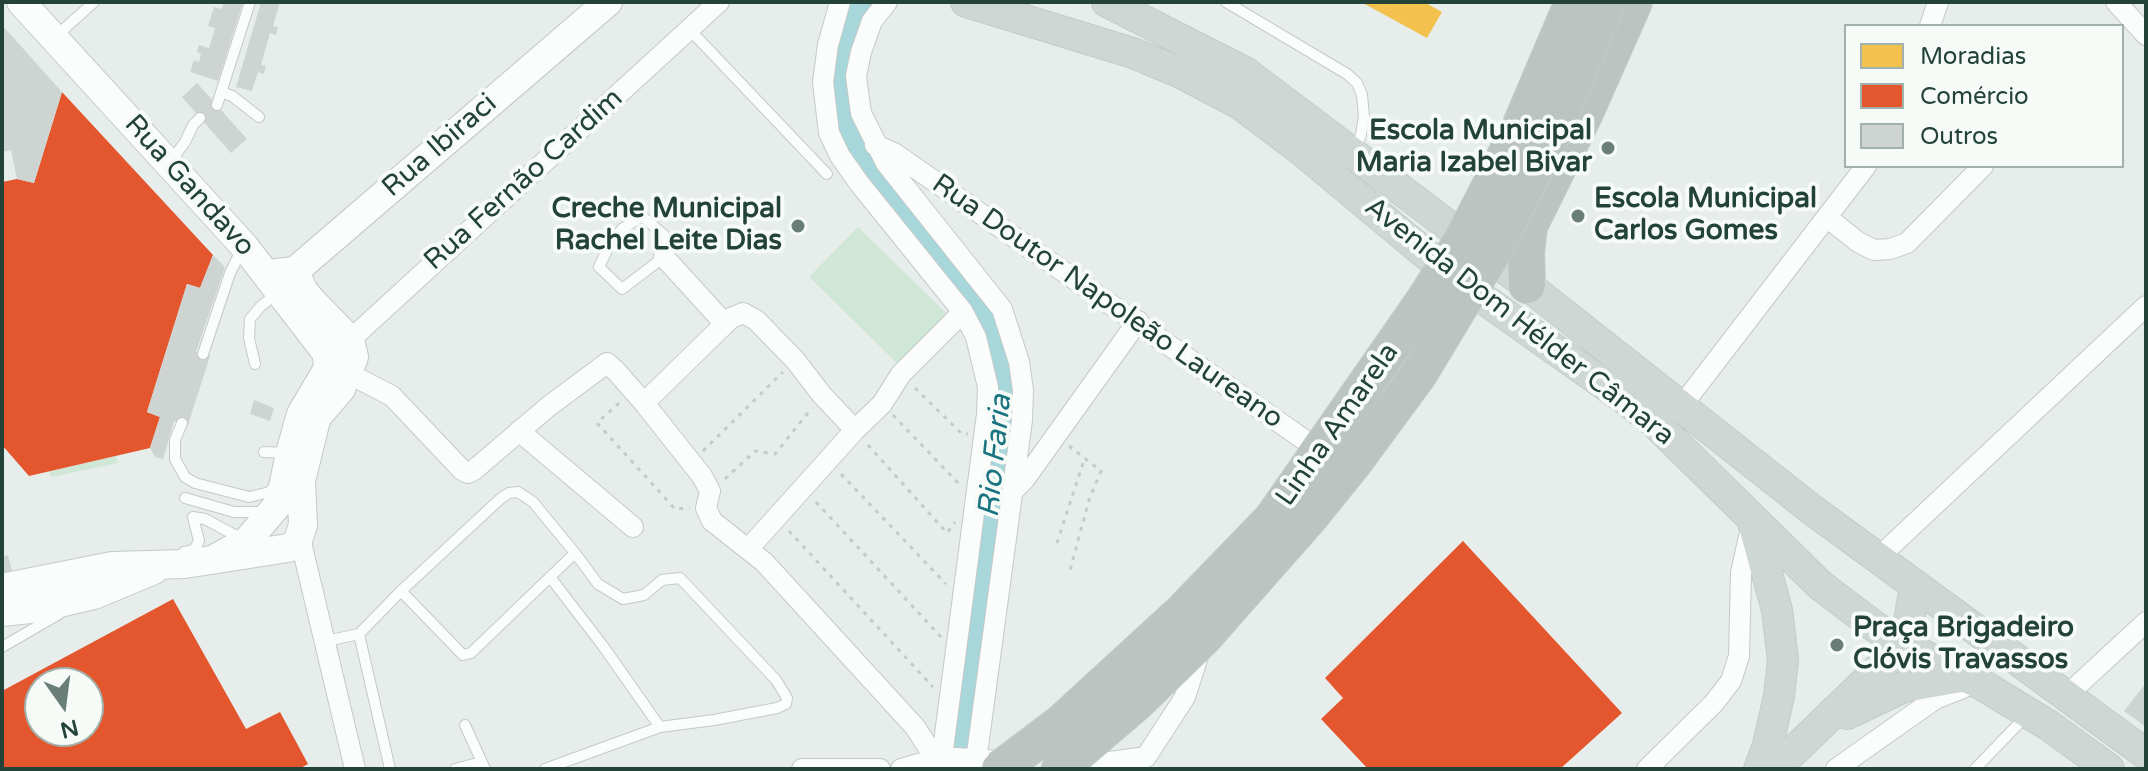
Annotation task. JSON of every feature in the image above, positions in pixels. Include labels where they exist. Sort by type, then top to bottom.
[{"type":"highway","name":"Linha Amarela","points":[[962,761],[1072,713],[1182,612],[1272,519],[1462,241],[1520,127],[1573,2]]},
{"type":"highway","name":"Linha Amarela","points":[[1049,766],[1136,703],[1205,636],[1309,518],[1419,374],[1489,258],[1549,142],[1607,2]]},
{"type":"highway","points":[[1527,285],[1526,240],[1529,226],[1634,2]]},
{"type":"main road","name":"Avenida Dom Hélder Câmara","points":[[966,2],[1133,53],[1181,73],[1240,104],[1301,150],[1477,295],[1654,422],[1820,585],[1900,643],[1975,681],[2109,769]]},
{"type":"main road","name":"Avenida Dom Hélder Câmara","points":[[1108,2],[1245,72],[1527,285],[1811,509],[2146,754]]},
{"type":"main road","points":[[1477,295],[1473,279],[1476,249],[1517,167],[1524,161],[1535,161],[1546,176],[1547,190]]},
{"type":"main road","points":[[1759,769],[1779,696],[1783,660],[1780,627],[1753,520],[1775,507],[1811,509]]},
{"type":"main road","points":[[1775,769],[1881,668],[1900,643],[1911,616],[1915,586]]},
{"type":"main road","points":[[1779,696],[1787,713],[1797,722],[1821,726],[1904,687],[1975,681]]},
{"type":"street","name":"Rua Gandavo","points":[[21,2],[244,246],[281,278],[303,290],[337,355],[392,396],[462,470],[468,473],[474,470],[519,431]]},
{"type":"street","name":"Rua Ibiraci","points":[[281,278],[608,2]]},
{"type":"street","name":"Rua Fernão Cardim","points":[[355,769],[326,641],[278,527],[281,456],[301,414],[337,355],[719,2]]},
{"type":"street","points":[[887,2],[854,12],[828,45],[823,82],[829,133],[840,156],[963,312],[983,360],[988,387],[984,435],[952,692],[962,761]]},
{"type":"street","points":[[2116,2],[2126,22],[2146,35]]},
{"type":"street","points":[[854,12],[856,76],[861,113],[875,145],[1002,309],[1019,362],[1023,390],[1022,420],[1012,492],[962,761]]},
{"type":"street","name":"Rua Doutor Napoleão Laureano","points":[[875,145],[894,153],[1337,463]]},
{"type":"street","points":[[1680,408],[1865,168]]},
{"type":"street","points":[[1828,218],[1858,242],[1874,250],[1890,249],[1907,243],[1981,168]]},
{"type":"street","points":[[664,257],[725,324]]},
{"type":"street","points":[[901,769],[962,761],[1049,766],[1146,757],[1185,697],[1195,674],[1209,620],[1221,597],[1337,463],[1382,405],[1450,299],[1477,295]]},
{"type":"street","points":[[1431,331],[1477,295]]},
{"type":"street","points":[[1878,558],[2146,306]]},
{"type":"street","points":[[749,548],[802,487],[882,404],[901,374],[963,312]]},
{"type":"street","points":[[639,397],[736,314],[748,315],[795,360],[855,430]]},
{"type":"street","points":[[1012,492],[1056,437],[1138,321]]},
{"type":"street","name":"Rua Fernão Cardim","points":[[278,527],[301,481],[317,417],[341,389],[337,355]]},
{"type":"street","points":[[633,527],[519,431],[607,363],[692,462],[711,508],[915,727],[962,761]]},
{"type":"street","points":[[1647,769],[1714,703],[1731,681],[1739,656],[1741,573],[1753,520]]},
{"type":"street","points":[[2,588],[97,581],[150,565],[216,558],[278,527]]},
{"type":"street","points":[[2,611],[57,605],[97,581]]},
{"type":"street","points":[[2066,696],[2146,622]]},
{"type":"street","points":[[1836,769],[1935,699],[1975,681]]},
{"type":"street","points":[[802,769],[880,769]]},
{"type":"lane","points":[[54,38],[94,2]]},
{"type":"lane","points":[[217,105],[250,2]]},
{"type":"lane","points":[[1226,2],[1357,83],[1362,95],[1364,116],[1361,135],[1353,154]]},
{"type":"lane","points":[[689,29],[827,174]]},
{"type":"lane","points":[[221,92],[232,96],[259,117]]},
{"type":"lane","points":[[169,164],[200,118]]},
{"type":"lane","points":[[642,216],[664,235],[664,257],[622,289],[599,267],[622,229],[642,216]]},
{"type":"lane","points":[[203,354],[230,273],[244,246]]},
{"type":"lane","points":[[255,364],[249,338],[250,319],[281,278]]},
{"type":"lane","points":[[182,423],[175,440],[175,459],[185,477],[195,483],[245,497],[262,496],[272,490],[280,473],[281,456]]},
{"type":"lane","points":[[326,641],[359,634],[401,591],[509,493],[518,492],[527,496],[598,584],[623,599],[644,595],[662,580],[680,578],[776,680],[787,698],[786,704],[777,708],[660,727],[545,769]]},
{"type":"lane","points":[[185,498],[278,527]]},
{"type":"lane","points":[[150,565],[198,546],[200,536],[193,517],[278,527]]},
{"type":"lane","points":[[401,591],[463,655],[471,653],[575,553]]},
{"type":"lane","points":[[550,577],[660,727]]},
{"type":"lane","points":[[2,647],[97,581]]},
{"type":"lane","points":[[1049,766],[1036,738],[1039,729],[1133,641],[1194,590],[1204,586],[1229,588]]},
{"type":"lane","points":[[359,634],[390,769]]},
{"type":"lane","points":[[1975,769],[2028,713]]},
{"type":"lane","points":[[455,769],[483,766],[465,725]]},
{"type":"path","points":[[692,462],[795,360]]},
{"type":"path","points":[[901,374],[962,434],[984,435]]},
{"type":"path","points":[[639,397],[597,423],[675,509],[711,508],[755,451],[775,454],[822,395]]},
{"type":"path","points":[[882,404],[959,484],[977,488]]},
{"type":"path","points":[[855,430],[947,533],[961,512],[974,511]]},
{"type":"path","points":[[1056,437],[1101,471],[1089,500],[1069,574]]},
{"type":"path","points":[[1057,543],[1085,457]]},
{"type":"path","points":[[828,459],[947,585],[964,591]]},
{"type":"path","points":[[802,487],[940,636],[958,642]]},
{"type":"path","points":[[776,516],[934,689],[952,692]]},
{"type":"green space","points":[[858,227],[947,314],[898,364],[809,277]]},
{"type":"green space","points":[[116,456],[118,463],[51,477],[49,471]]},
{"type":"building: Moradias","points":[[1361,2],[1424,2],[1442,12],[1427,38]]},
{"type":"building: Comércio","points":[[62,92],[213,255],[200,288],[187,284],[147,412],[160,417],[150,448],[29,476],[2,445],[2,182],[17,179],[34,183]]},
{"type":"building: Comércio","points":[[1463,541],[1622,713],[1560,769],[1368,769],[1321,719],[1343,698],[1325,678]]},
{"type":"building: Comércio","points":[[173,599],[246,729],[280,712],[308,764],[299,769],[2,769],[2,691],[24,679],[24,747],[104,747],[104,667],[47,667]]},
{"type":"building: Outros","points":[[224,2],[243,2],[218,81],[190,72],[194,60],[199,62],[199,45],[209,48],[215,28],[208,26],[214,7],[222,9]]},
{"type":"building: Outros","points":[[261,2],[280,2],[273,26],[278,27],[276,35],[270,33],[261,65],[266,66],[264,74],[258,72],[252,91],[236,87]]},
{"type":"building: Outros","points":[[2,25],[62,92],[34,183],[17,179],[11,150],[2,152]]},
{"type":"building: Outros","points":[[197,83],[247,139],[231,153],[182,97]]},
{"type":"building: Outros","points":[[213,255],[225,267],[196,352],[210,356],[188,425],[174,421],[163,459],[155,457],[150,448],[160,417],[147,412],[187,284],[200,288]]},
{"type":"building: Outros","points":[[254,400],[274,408],[270,421],[250,414]]},
{"type":"building: Outros","points":[[8,555],[13,575],[2,577],[2,557]]},
{"type":"building: Outros","points":[[2146,683],[2146,727],[2124,711]]},
{"type":"waterway","name":"Rio Faria","points":[[864,2],[842,53],[840,90],[846,123],[860,154],[981,309],[998,346],[1006,386],[1005,424],[958,769]]},
{"type":"place","name":"Escola Municipal Maria Izabel Bivar","points":[[1608,148]]},
{"type":"place","name":"Escola Municipal Carlos Gomes","points":[[1578,216]]},
{"type":"place","name":"Creche Municipal Rachel Leite Dias","points":[[798,226]]},
{"type":"place","name":"Praça Brigadeiro Clóvis Travassos","points":[[1837,645]]}]
